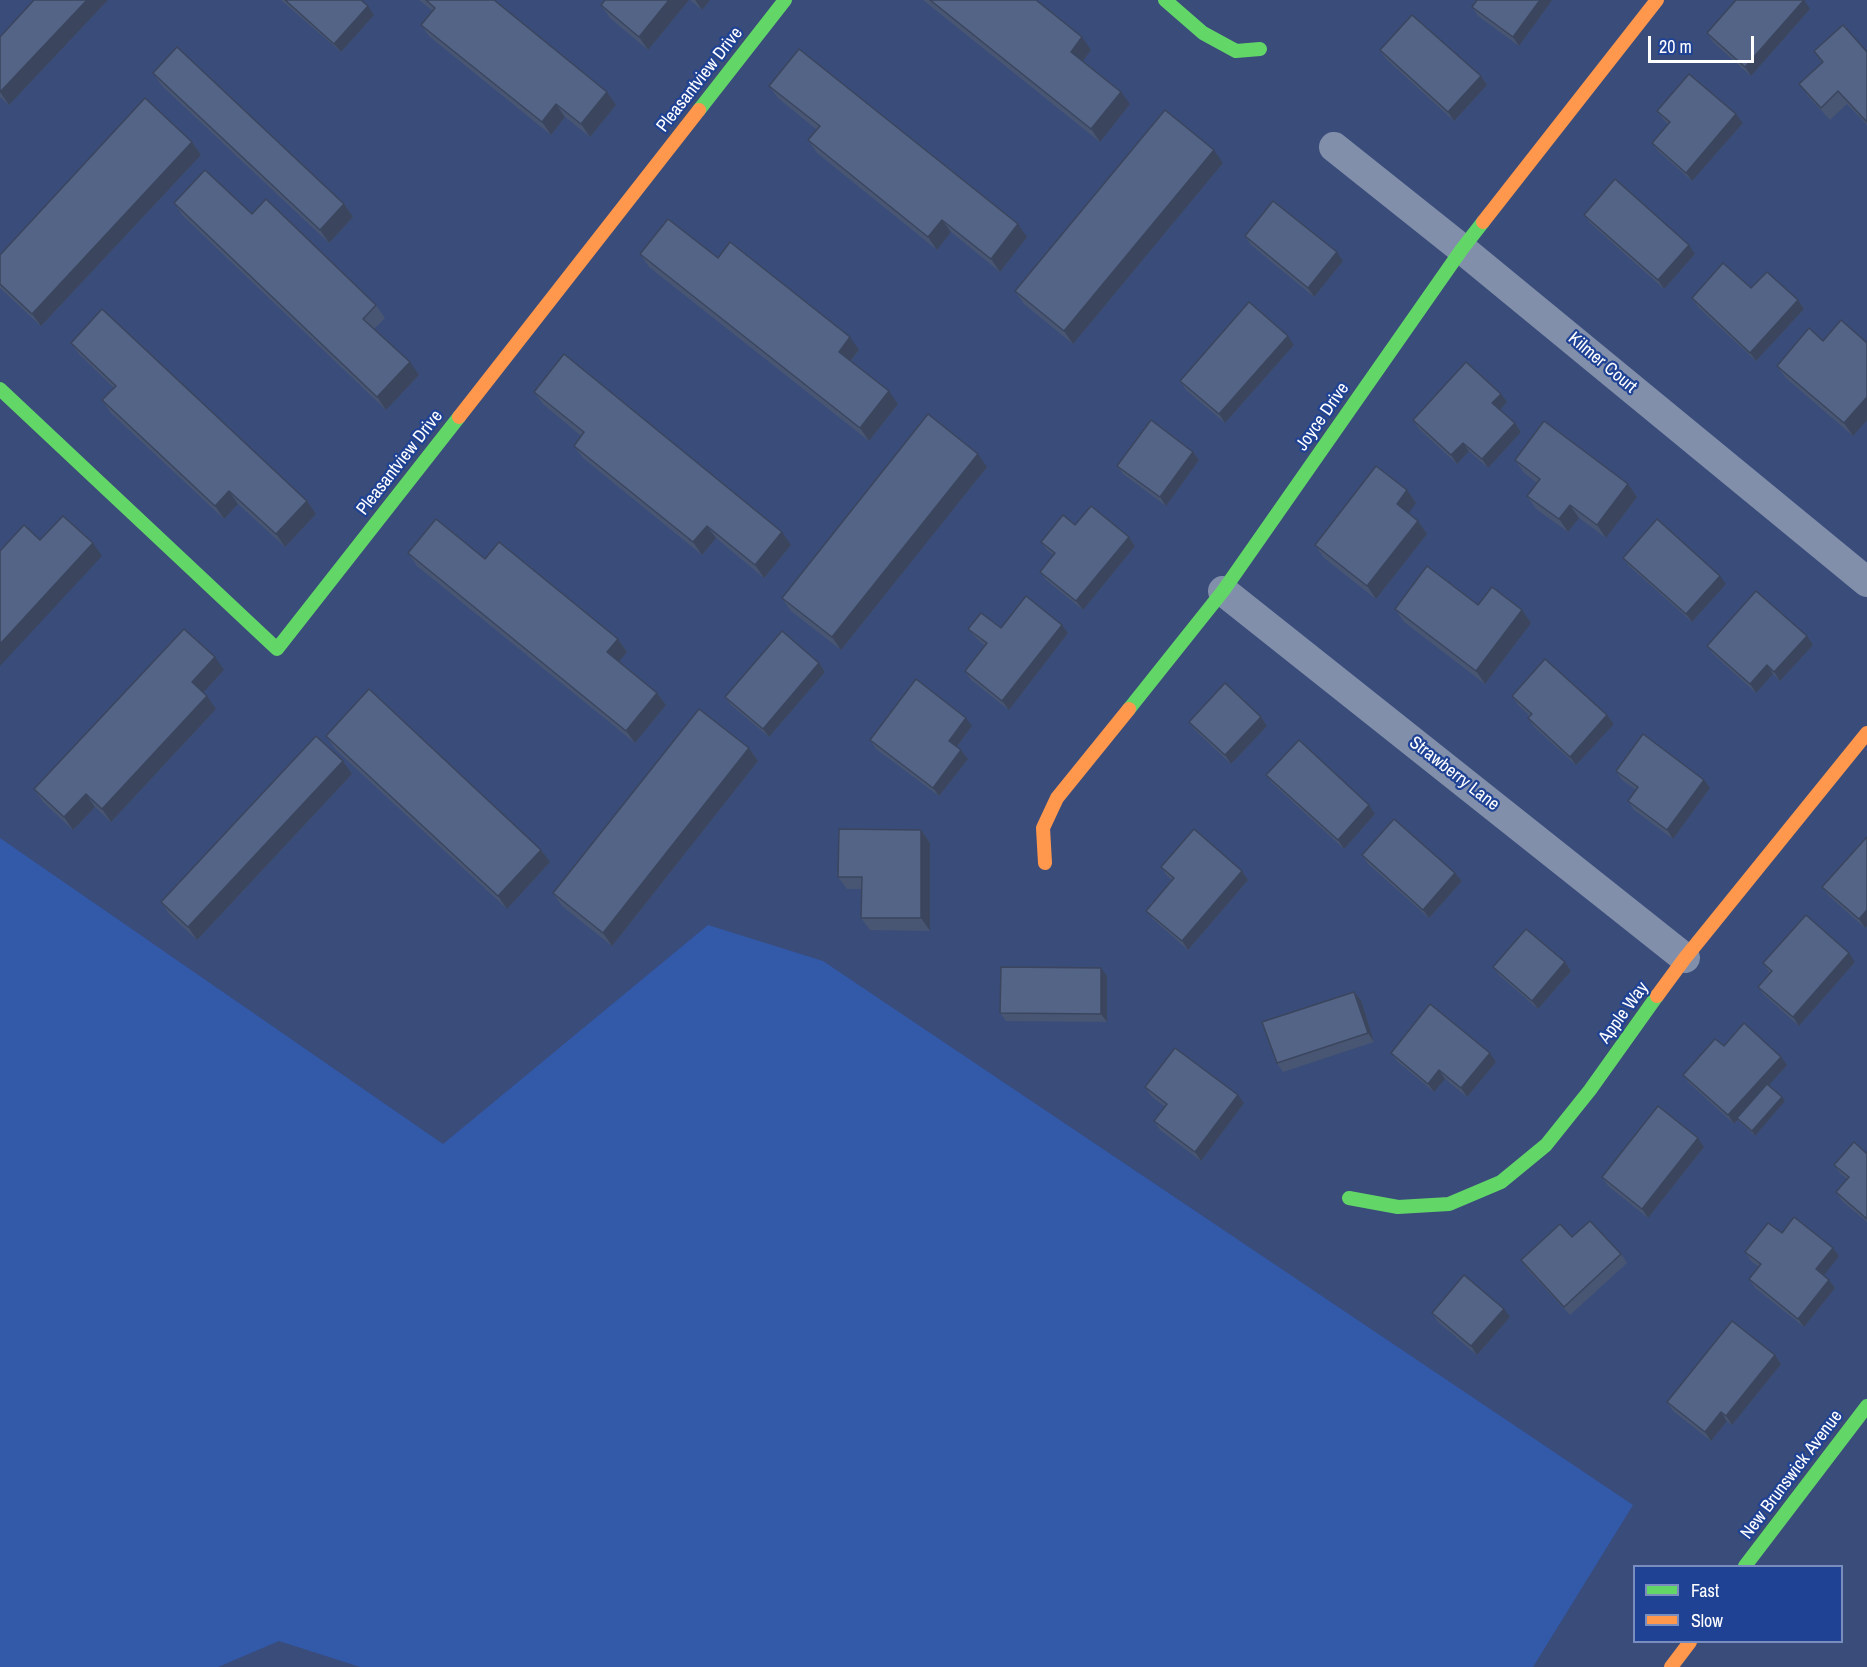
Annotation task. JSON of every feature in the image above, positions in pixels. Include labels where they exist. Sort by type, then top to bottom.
[{"type":"street","name":"Pleasantview Drive","points":[[0,389],[277,649],[785,0]]},
{"type":"street","points":[[1165,0],[1203,33],[1236,51],[1260,49]]},
{"type":"street","name":"Joyce Drive","points":[[1045,863],[1043,828],[1057,798],[1223,591],[1462,249],[1658,0]]},
{"type":"street","name":"Kilmer Court","points":[[1334,147],[1462,249],[1867,582]]},
{"type":"street","name":"Strawberry Lane","points":[[1223,591],[1685,958]]},
{"type":"street","name":"Apple Way","points":[[1349,1198],[1398,1207],[1449,1204],[1501,1182],[1546,1144],[1590,1090],[1685,958],[1867,733]]},
{"type":"street","name":"New Brunswick Avenue","points":[[1746,1565],[1867,1406]]},
{"type":"street","points":[[1671,1667],[1689,1643]]},
{"type":"shaded area","points":[[0,838],[443,1144],[708,925],[823,961],[1633,1505],[1533,1667],[360,1667],[279,1641],[218,1667],[0,1667]]},
{"type":"building","points":[[34,0],[87,0],[0,92],[0,37]]},
{"type":"building","points":[[285,0],[361,0],[368,6],[334,44]]},
{"type":"building","points":[[426,0],[494,0],[607,92],[581,124],[556,104],[542,122],[421,25],[435,8]]},
{"type":"building","points":[[605,0],[669,0],[639,37],[601,5]]},
{"type":"building","points":[[930,0],[1036,0],[1082,37],[1071,52],[1121,92],[1091,129]]},
{"type":"building","points":[[1477,0],[1540,0],[1513,37],[1472,7]]},
{"type":"building","points":[[1736,0],[1804,0],[1745,67],[1707,33]]},
{"type":"building","points":[[1412,15],[1481,76],[1448,112],[1380,50]]},
{"type":"building","points":[[1843,25],[1867,52],[1867,122],[1838,91],[1821,108],[1799,84],[1823,62],[1814,51]]},
{"type":"building","points":[[177,47],[344,204],[320,230],[153,73]]},
{"type":"building","points":[[799,49],[1018,224],[991,259],[942,220],[928,237],[808,140],[820,126],[769,86]]},
{"type":"building","points":[[1689,74],[1736,114],[1686,173],[1652,143],[1670,122],[1657,111]]},
{"type":"building","points":[[145,98],[192,142],[32,314],[0,284],[0,255]]},
{"type":"building","points":[[1165,110],[1214,150],[1064,331],[1015,291]]},
{"type":"building","points":[[205,170],[252,214],[266,199],[376,305],[363,319],[410,362],[377,397],[174,203]]},
{"type":"building","points":[[1615,179],[1689,245],[1658,280],[1584,215]]},
{"type":"building","points":[[1273,201],[1337,252],[1308,288],[1245,236]]},
{"type":"building","points":[[668,219],[718,258],[730,242],[850,337],[839,352],[889,391],[860,428],[640,254]]},
{"type":"building","points":[[1723,263],[1751,288],[1767,272],[1798,300],[1750,353],[1692,298]]},
{"type":"building","points":[[1249,302],[1288,336],[1219,414],[1180,381]]},
{"type":"building","points":[[102,309],[307,501],[276,534],[229,491],[215,506],[102,400],[116,386],[71,343]]},
{"type":"building","points":[[1841,320],[1867,343],[1867,397],[1844,423],[1777,366],[1809,328],[1823,341]]},
{"type":"building","points":[[564,354],[782,532],[755,565],[707,526],[693,542],[574,446],[584,432],[534,392]]},
{"type":"building","points":[[1466,362],[1501,394],[1492,403],[1515,423],[1482,459],[1463,443],[1451,455],[1413,420]]},
{"type":"building","points":[[928,414],[978,454],[832,637],[782,598]]},
{"type":"building","points":[[1151,420],[1193,452],[1160,497],[1117,466]]},
{"type":"building","points":[[1544,421],[1628,484],[1597,525],[1570,505],[1559,519],[1527,496],[1540,479],[1515,460]]},
{"type":"building","points":[[1376,466],[1407,490],[1397,504],[1418,521],[1367,586],[1315,545]]},
{"type":"building","points":[[1091,506],[1129,537],[1076,601],[1040,572],[1055,553],[1041,542],[1063,515],[1075,525]]},
{"type":"building","points":[[63,516],[93,543],[0,644],[0,551],[24,525],[40,540]]},
{"type":"building","points":[[436,519],[485,559],[499,542],[618,639],[607,652],[657,693],[626,731],[408,553]]},
{"type":"building","points":[[1657,519],[1720,576],[1686,614],[1623,558]]},
{"type":"building","points":[[1427,566],[1478,605],[1492,587],[1522,610],[1476,671],[1395,609]]},
{"type":"building","points":[[1756,591],[1807,636],[1774,672],[1767,665],[1750,684],[1707,646]]},
{"type":"building","points":[[1026,596],[1062,625],[1002,701],[965,671],[987,643],[968,629],[981,613],[1001,628]]},
{"type":"building","points":[[184,629],[215,657],[192,682],[207,696],[102,809],[86,794],[64,817],[34,789]]},
{"type":"building","points":[[782,631],[819,663],[763,729],[725,697]]},
{"type":"building","points":[[1545,659],[1607,715],[1570,757],[1528,718],[1532,714],[1512,696]]},
{"type":"building","points":[[916,679],[966,718],[949,741],[961,750],[933,788],[870,740]]},
{"type":"building","points":[[1225,683],[1261,717],[1225,755],[1189,722]]},
{"type":"building","points":[[369,689],[541,850],[498,896],[326,736]]},
{"type":"building","points":[[699,709],[749,748],[603,933],[553,893]]},
{"type":"building","points":[[1643,734],[1704,780],[1667,830],[1628,801],[1638,787],[1616,771]]},
{"type":"building","points":[[316,736],[343,761],[188,927],[161,902]]},
{"type":"building","points":[[1299,740],[1369,805],[1338,840],[1266,775]]},
{"type":"building","points":[[1394,819],[1455,873],[1423,910],[1362,855]]},
{"type":"building","points":[[839,829],[921,830],[921,918],[861,918],[862,877],[838,877]]},
{"type":"building","points":[[1194,829],[1242,871],[1182,941],[1146,911],[1174,878],[1161,867]]},
{"type":"building","points":[[1867,837],[1867,910],[1859,919],[1822,887]]},
{"type":"building","points":[[1806,915],[1849,953],[1793,1017],[1758,987],[1772,971],[1763,963]]},
{"type":"building","points":[[1526,929],[1565,962],[1532,1001],[1493,967]]},
{"type":"building","points":[[1001,967],[1101,968],[1101,1014],[1000,1013]]},
{"type":"building","points":[[1354,992],[1368,1033],[1277,1063],[1262,1022]]},
{"type":"building","points":[[1430,1004],[1490,1053],[1461,1088],[1439,1070],[1428,1084],[1391,1053]]},
{"type":"building","points":[[1744,1023],[1781,1057],[1728,1115],[1683,1075],[1715,1039],[1724,1046]]},
{"type":"building","points":[[1175,1048],[1238,1095],[1195,1152],[1154,1121],[1167,1104],[1145,1087]]},
{"type":"building","points":[[1767,1084],[1782,1097],[1752,1131],[1737,1118]]},
{"type":"building","points":[[1658,1106],[1698,1138],[1642,1209],[1602,1177]]},
{"type":"building","points":[[1854,1142],[1867,1152],[1867,1219],[1836,1192],[1849,1177],[1834,1165]]},
{"type":"building","points":[[1794,1217],[1833,1248],[1816,1269],[1829,1280],[1798,1319],[1749,1279],[1761,1264],[1745,1252],[1768,1223],[1782,1233]]},
{"type":"building","points":[[1590,1221],[1621,1254],[1564,1307],[1521,1260],[1560,1224],[1572,1237]]},
{"type":"building","points":[[1464,1275],[1504,1309],[1471,1346],[1432,1313]]},
{"type":"building","points":[[1732,1321],[1775,1355],[1726,1416],[1721,1412],[1705,1432],[1667,1402]]},
{"type":"traffic: fast","points":[[699,110],[785,0]]},
{"type":"traffic: fast","points":[[1165,0],[1203,33],[1236,51],[1260,49]]},
{"type":"traffic: fast","points":[[1129,709],[1223,591],[1483,222]]},
{"type":"traffic: fast","points":[[0,389],[277,649],[459,417]]},
{"type":"traffic: fast","points":[[1349,1198],[1398,1207],[1449,1204],[1501,1182],[1546,1145],[1590,1090],[1657,996]]},
{"type":"traffic: fast","points":[[1746,1565],[1867,1406]]},
{"type":"traffic: slow","points":[[1483,222],[1657,0]]},
{"type":"traffic: slow","points":[[459,417],[699,110]]},
{"type":"traffic: slow","points":[[1045,863],[1043,828],[1057,798],[1129,709]]},
{"type":"traffic: slow","points":[[1657,996],[1685,958],[1867,733]]},
{"type":"traffic: slow","points":[[1671,1667],[1689,1643]]}]
